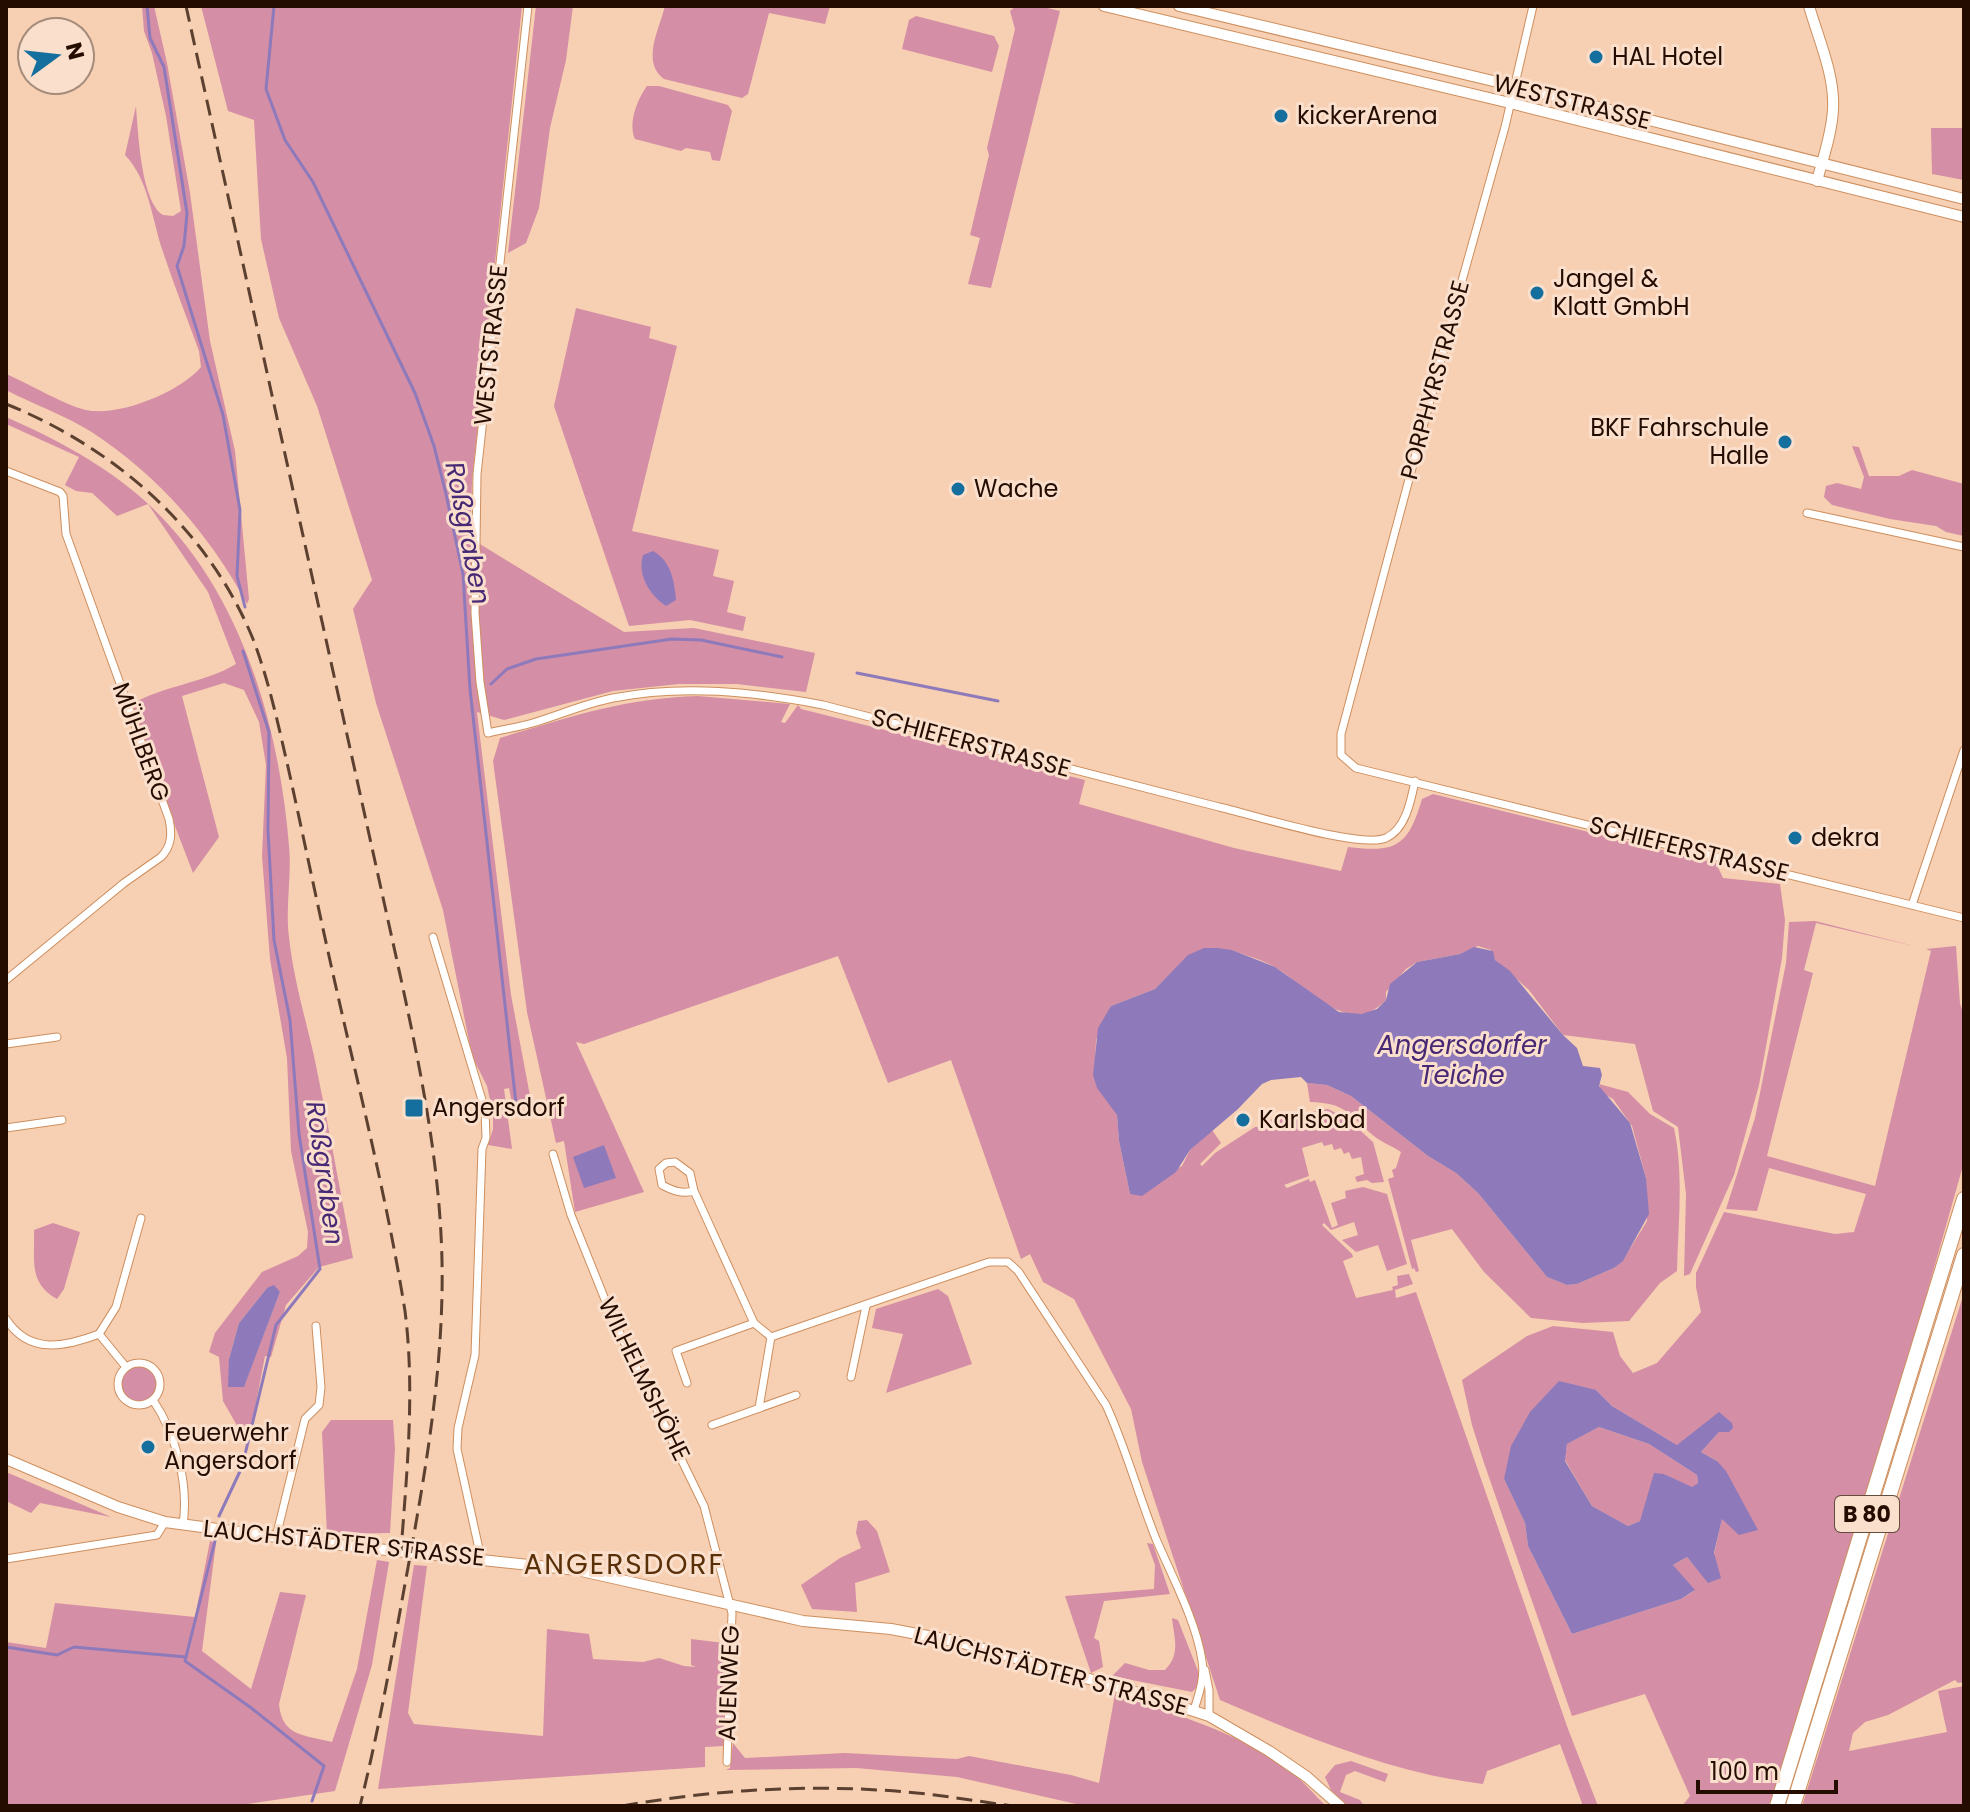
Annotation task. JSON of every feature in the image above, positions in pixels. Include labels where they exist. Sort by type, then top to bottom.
[{"type":"highway","name":"B 80","points":[[1777,1806],[1964,1199]]},
{"type":"highway","name":"B 80","points":[[1793,1806],[1964,1255]]},
{"type":"main road","points":[[1104,6],[1510,103],[1964,217]]},
{"type":"main road","name":"WESTSTRASSE","points":[[1179,6],[1964,199]]},
{"type":"main road","points":[[1809,6],[1830,80],[1833,107],[1817,181]]},
{"type":"main road","name":"LAUCHSTÄDTER STRASSE","points":[[6,1459],[118,1507],[165,1522],[481,1558],[600,1575],[803,1621],[891,1629],[959,1642],[1209,1716],[1281,1760],[1340,1806]]},
{"type":"street","name":"WESTSTRASSE","points":[[488,733],[480,682],[475,613],[477,474],[528,6]]},
{"type":"street","name":"PORPHYRSTRASSE","points":[[1341,755],[1344,720],[1510,103],[1533,6]]},
{"type":"street","name":"MÜHLBERG","points":[[6,471],[60,492],[63,496],[66,534],[169,819],[171,838],[166,853],[124,883],[6,980]]},
{"type":"street","points":[[1807,513],[1964,547]]},
{"type":"street","name":"SCHIEFERSTRASSE","points":[[488,733],[612,698],[718,690],[779,696],[1263,818],[1341,837],[1372,841],[1386,838],[1397,830],[1406,814],[1415,781]]},
{"type":"street","points":[[1912,905],[1964,750]]},
{"type":"street","name":"SCHIEFERSTRASSE","points":[[1341,755],[1356,768],[1964,918]]},
{"type":"street","points":[[433,937],[485,1110],[475,1355],[458,1428],[457,1449],[481,1558]]},
{"type":"street","points":[[6,1044],[57,1037]]},
{"type":"street","points":[[6,1128],[62,1120]]},
{"type":"street","name":"WILHELMSHÖHE","points":[[553,1154],[571,1215],[612,1317],[704,1506],[730,1605]]},
{"type":"street","points":[[694,1191],[673,1191],[662,1185],[659,1169],[671,1161],[680,1163],[690,1173],[694,1191],[754,1323],[771,1337]]},
{"type":"street","points":[[6,1319],[13,1330],[34,1342],[54,1346],[70,1345],[99,1334],[116,1307],[141,1218]]},
{"type":"street","points":[[771,1337],[989,1262],[1008,1262],[1018,1271],[1106,1405],[1117,1429],[1155,1537],[1184,1603],[1209,1690],[1209,1716]]},
{"type":"street","points":[[851,1377],[866,1306]]},
{"type":"street","points":[[687,1383],[676,1351],[754,1323]]},
{"type":"street","points":[[276,1537],[305,1419],[319,1405],[321,1387],[316,1326]]},
{"type":"street","points":[[6,1340],[13,1330]]},
{"type":"street","points":[[99,1334],[126,1367]]},
{"type":"street","points":[[759,1408],[771,1337]]},
{"type":"street","points":[[145,1364],[156,1371],[160,1390],[153,1400],[144,1405],[134,1405],[120,1395],[119,1377],[126,1367],[145,1364]]},
{"type":"street","points":[[712,1425],[796,1395]]},
{"type":"street","points":[[153,1400],[178,1459],[185,1501],[183,1525]]},
{"type":"street","points":[[6,1559],[157,1535],[165,1522]]},
{"type":"street","name":"AUENWEG","points":[[727,1762],[730,1605]]},
{"type":"street","points":[[1194,1710],[1202,1678],[1202,1660]]},
{"type":"shaded area","points":[[142,6],[154,6],[190,193],[210,341],[235,451],[247,604],[199,530],[138,466],[90,431],[6,390],[6,374],[78,408],[115,410],[164,393],[201,367],[199,351],[163,252],[145,188],[125,155],[136,106],[142,165],[150,196],[163,215],[173,216],[181,211],[166,116],[144,31]]},
{"type":"shaded area","points":[[201,6],[522,6],[472,481],[470,538],[624,632],[694,628],[815,653],[806,692],[737,684],[679,684],[613,691],[504,720],[477,712],[511,995],[531,1101],[512,1104],[509,1088],[504,1089],[512,1149],[488,1145],[493,1114],[487,1086],[472,1056],[443,910],[376,703],[353,609],[372,580],[317,406],[279,318],[261,239],[254,120],[228,111]]},
{"type":"shaded area","points":[[536,6],[573,6],[566,60],[550,128],[539,208],[526,243],[508,253]]},
{"type":"shaded area","points":[[665,6],[830,6],[825,24],[769,13],[748,94],[742,98],[664,79],[657,72],[654,45]]},
{"type":"shaded area","points":[[1016,6],[1039,6],[1060,11],[991,288],[968,284],[980,238],[970,235],[1015,29],[1010,11]]},
{"type":"shaded area","points":[[916,16],[994,36],[999,46],[992,72],[902,49],[909,20]]},
{"type":"shaded area","points":[[647,86],[659,86],[728,105],[732,111],[720,161],[712,160],[710,152],[686,148],[681,151],[635,139],[635,112]]},
{"type":"shaded area","points":[[1931,128],[1964,128],[1964,180],[1932,174]]},
{"type":"shaded area","points":[[576,308],[651,327],[649,338],[677,346],[632,531],[719,550],[713,576],[734,581],[727,612],[746,617],[743,631],[690,620],[629,626],[554,406]]},
{"type":"shaded area","points":[[6,417],[79,454],[148,504],[117,516],[92,493],[76,491],[65,485],[79,457],[6,424]]},
{"type":"shaded area","points":[[1852,446],[1859,447],[1869,476],[1899,476],[1912,470],[1964,484],[1964,536],[1936,526],[1832,505],[1824,497],[1826,486],[1837,483],[1861,489],[1864,477]]},
{"type":"shaded area","points":[[148,504],[178,535],[206,574],[230,616],[264,705],[284,799],[289,846],[288,926],[291,952],[353,1258],[319,1267],[286,1305],[271,1357],[265,1356],[248,1445],[223,1401],[219,1357],[209,1352],[215,1333],[262,1272],[298,1256],[307,1248],[308,1232],[291,1151],[287,1058],[270,959],[262,856],[266,765],[259,722],[244,690],[224,683],[182,696],[219,837],[193,873],[129,706],[155,693],[210,676],[236,664],[208,592]],"holes":[[[267,1288],[280,1292],[244,1386],[229,1359],[239,1323]]]},
{"type":"shaded area","points":[[698,696],[790,704],[781,722],[785,723],[798,705],[801,709],[1085,780],[1079,804],[1234,848],[1341,871],[1348,847],[1378,849],[1398,843],[1411,827],[1422,799],[1433,794],[1716,863],[1723,878],[1780,884],[1785,920],[1782,958],[1759,1085],[1734,1175],[1690,1274],[1684,1276],[1686,1194],[1678,1127],[1653,1111],[1635,1044],[1563,1035],[1529,990],[1495,960],[1491,950],[1478,946],[1460,954],[1417,962],[1406,969],[1386,992],[1386,1000],[1372,1010],[1358,1014],[1330,1007],[1273,966],[1232,950],[1172,972],[1155,989],[1111,1006],[1096,1040],[1095,1060],[1117,1115],[1130,1194],[1182,1166],[1190,1150],[1212,1130],[1221,1143],[1200,1164],[1202,1166],[1215,1153],[1272,1119],[1328,1109],[1355,1123],[1373,1142],[1384,1182],[1357,1182],[1355,1177],[1364,1174],[1361,1157],[1352,1159],[1349,1152],[1344,1154],[1341,1148],[1334,1150],[1332,1144],[1324,1146],[1322,1142],[1302,1148],[1309,1176],[1284,1185],[1287,1188],[1309,1179],[1310,1182],[1315,1180],[1332,1228],[1338,1225],[1331,1203],[1346,1198],[1345,1191],[1363,1187],[1387,1194],[1407,1264],[1387,1271],[1378,1245],[1356,1252],[1342,1240],[1358,1235],[1354,1222],[1331,1230],[1324,1223],[1322,1225],[1352,1254],[1353,1257],[1343,1261],[1356,1298],[1393,1290],[1392,1287],[1398,1285],[1397,1276],[1409,1274],[1413,1284],[1395,1290],[1396,1298],[1416,1292],[1568,1729],[1598,1806],[1583,1806],[1560,1744],[1487,1771],[1483,1784],[1382,1762],[1220,1700],[1142,1462],[1131,1409],[1074,1299],[1043,1282],[1030,1254],[1021,1259],[951,1060],[888,1083],[838,956],[584,1044],[576,1042],[644,1192],[575,1212],[564,1141],[556,1143],[527,1012],[493,761],[500,738],[621,705]]},
{"type":"shaded area","points":[[1815,921],[1918,947],[1816,923],[1804,970],[1813,973],[1767,1156],[1875,1186],[1931,951],[1926,949],[1956,946],[1960,1004],[1964,1015],[1964,1162],[1912,1346],[1771,1800],[1768,1806],[1682,1806],[1690,1796],[1645,1694],[1572,1716],[1484,1463],[1462,1380],[1527,1336],[1553,1326],[1613,1332],[1620,1356],[1633,1373],[1657,1363],[1701,1312],[1696,1273],[1724,1212],[1835,1234],[1854,1232],[1866,1194],[1769,1168],[1757,1211],[1726,1209],[1755,1118],[1786,963],[1789,922]],"holes":[[[1596,1390],[1612,1406],[1677,1445],[1732,1423],[1701,1452],[1717,1461],[1722,1518],[1708,1582],[1687,1557],[1673,1565],[1694,1591],[1681,1599],[1572,1634],[1528,1546],[1525,1523],[1504,1479]]]},
{"type":"shaded area","points":[[1307,1083],[1327,1085],[1351,1096],[1428,1156],[1456,1173],[1478,1193],[1547,1277],[1567,1285],[1577,1284],[1614,1268],[1623,1260],[1647,1221],[1646,1178],[1632,1126],[1613,1099],[1602,1093],[1599,1084],[1628,1092],[1650,1114],[1674,1128],[1680,1181],[1677,1271],[1660,1283],[1629,1321],[1583,1323],[1531,1318],[1484,1272],[1452,1229],[1411,1240],[1419,1271],[1416,1272],[1412,1269],[1388,1179],[1394,1177],[1392,1170],[1396,1168],[1401,1152],[1377,1138],[1340,1108],[1310,1102]]},
{"type":"shaded area","points":[[53,1223],[80,1232],[64,1289],[57,1299],[41,1286],[34,1261],[34,1230]]},
{"type":"shaded area","points":[[938,1289],[948,1296],[972,1364],[886,1393],[903,1334],[872,1328],[876,1309]]},
{"type":"shaded area","points":[[1964,1293],[1964,1682],[1955,1680],[1888,1715],[1865,1722],[1853,1733],[1849,1751],[1947,1732],[1938,1691],[1964,1686],[1964,1806],[1802,1806]]},
{"type":"shaded area","points":[[139,1366],[152,1371],[157,1384],[152,1397],[139,1402],[126,1397],[121,1384],[126,1371]]},
{"type":"shaded area","points":[[331,1420],[393,1420],[395,1449],[390,1533],[327,1534],[322,1432]]},
{"type":"shaded area","points":[[1599,1427],[1649,1444],[1697,1475],[1698,1483],[1692,1488],[1664,1474],[1640,1521],[1628,1526],[1592,1506],[1565,1460],[1567,1444]]},
{"type":"shaded area","points":[[6,1472],[111,1517],[40,1503],[31,1513],[6,1501]]},
{"type":"shaded area","points":[[867,1520],[877,1531],[890,1572],[855,1583],[857,1612],[812,1609],[801,1585],[840,1558],[861,1548],[856,1533],[858,1521]]},
{"type":"shaded area","points":[[210,1541],[216,1543],[202,1651],[251,1689],[280,1592],[306,1595],[279,1704],[281,1715],[290,1729],[304,1736],[332,1742],[357,1669],[377,1560],[389,1562],[372,1665],[335,1791],[234,1806],[6,1806],[6,1642],[46,1648],[55,1603],[195,1617]]},
{"type":"shaded area","points":[[1147,1543],[1153,1544],[1170,1594],[1104,1601],[1094,1638],[1099,1641],[1103,1667],[1091,1673],[1065,1596],[1154,1589],[1155,1565]]},
{"type":"shaded area","points":[[414,1565],[427,1566],[408,1713],[414,1724],[543,1736],[547,1629],[589,1634],[593,1659],[643,1662],[659,1658],[696,1667],[691,1665],[691,1639],[724,1643],[722,1669],[728,1670],[724,1746],[705,1747],[705,1767],[378,1789]]},
{"type":"shaded area","points":[[1172,1618],[1178,1620],[1198,1671],[1199,1685],[1192,1692],[1112,1676],[1125,1663],[1149,1670],[1165,1670],[1175,1652]]},
{"type":"shaded area","points":[[1115,1694],[1232,1736],[1275,1760],[1326,1806],[1085,1806],[957,1777],[856,1768],[726,1770],[730,1768],[733,1743],[745,1758],[845,1753],[957,1759],[969,1756],[1099,1783]]},
{"type":"shaded area","points":[[1351,1761],[1388,1774],[1385,1782],[1355,1771],[1346,1775],[1340,1792],[1360,1800],[1364,1806],[1348,1806],[1331,1790],[1325,1777],[1335,1765]]},
{"type":"water","points":[[653,551],[664,560],[673,578],[676,600],[666,606],[654,596],[643,577],[643,555]]},
{"type":"water","name":"Angersdorfer Teiche","points":[[1474,947],[1493,951],[1495,960],[1510,971],[1577,1048],[1583,1066],[1600,1068],[1599,1086],[1630,1123],[1646,1178],[1649,1214],[1623,1261],[1614,1268],[1577,1284],[1567,1285],[1547,1277],[1478,1193],[1456,1173],[1428,1156],[1351,1096],[1327,1085],[1307,1083],[1301,1077],[1262,1084],[1190,1150],[1176,1172],[1142,1196],[1130,1194],[1117,1115],[1097,1088],[1093,1075],[1098,1028],[1111,1006],[1155,989],[1188,955],[1204,948],[1217,948],[1232,950],[1275,967],[1339,1012],[1361,1014],[1377,1009],[1386,1000],[1390,984],[1417,962],[1460,954]]},
{"type":"water","points":[[604,1145],[616,1178],[584,1188],[573,1157]]},
{"type":"water","points":[[274,1285],[280,1292],[244,1387],[228,1387],[229,1359],[239,1323],[267,1288]]},
{"type":"water","points":[[1559,1381],[1596,1390],[1612,1406],[1677,1445],[1719,1412],[1732,1423],[1733,1428],[1729,1432],[1719,1432],[1701,1452],[1717,1461],[1726,1471],[1758,1530],[1739,1535],[1722,1519],[1714,1553],[1721,1578],[1708,1583],[1687,1557],[1673,1565],[1695,1590],[1681,1599],[1572,1634],[1528,1546],[1525,1523],[1504,1479],[1511,1446],[1530,1412]],"holes":[[[1599,1427],[1649,1444],[1697,1475],[1698,1483],[1692,1487],[1664,1474],[1654,1473],[1640,1521],[1628,1526],[1592,1506],[1565,1461],[1567,1444]]]},
{"type":"waterway","name":"Roßgraben","points":[[147,6],[150,38],[164,67],[187,213],[184,246],[177,266],[223,415],[240,510],[237,576],[245,607]]},
{"type":"waterway","name":"Roßgraben","points":[[274,6],[266,89],[285,140],[313,182],[415,393],[434,446],[446,494],[463,574],[470,689],[516,1104]]},
{"type":"waterway","points":[[491,684],[507,669],[536,659],[672,639],[701,640],[782,657]]},
{"type":"waterway","name":"Roßgraben","points":[[219,1516],[242,1467],[276,1325],[320,1269],[299,1134],[290,1020],[274,940],[268,830],[269,732],[243,651]]},
{"type":"waterway","points":[[857,673],[998,701]]},
{"type":"waterway","points":[[216,1537],[185,1661],[250,1707],[324,1766],[312,1801]]},
{"type":"waterway","points":[[6,1647],[57,1655],[74,1647],[186,1657]]},
{"type":"railway","points":[[186,6],[408,1014],[438,1190],[442,1299],[433,1412],[392,1654],[360,1806]]},
{"type":"railway","points":[[6,404],[84,444],[154,497],[211,562],[234,599],[259,655],[288,767],[379,1177],[405,1311],[410,1401],[401,1551]]},
{"type":"railway","points":[[622,1806],[718,1793],[815,1788],[913,1792],[1013,1806]]},
{"type":"place","name":"HAL Hotel","points":[[1596,57]]},
{"type":"place","name":"kickerArena","points":[[1281,116]]},
{"type":"place","name":"Jangel & Klatt GmbH","points":[[1537,293]]},
{"type":"place","name":"BKF Fahrschule Halle","points":[[1785,442]]},
{"type":"place","name":"Wache","points":[[958,489]]},
{"type":"place","name":"dekra","points":[[1795,838]]},
{"type":"place","name":"Angersdorf","points":[[414,1108]]},
{"type":"place","name":"Karlsbad","points":[[1243,1120]]},
{"type":"place","name":"Feuerwehr Angersdorf","points":[[148,1447]]},
{"type":"district","name":"ANGERSDORF","points":[[624,1564]]}]
